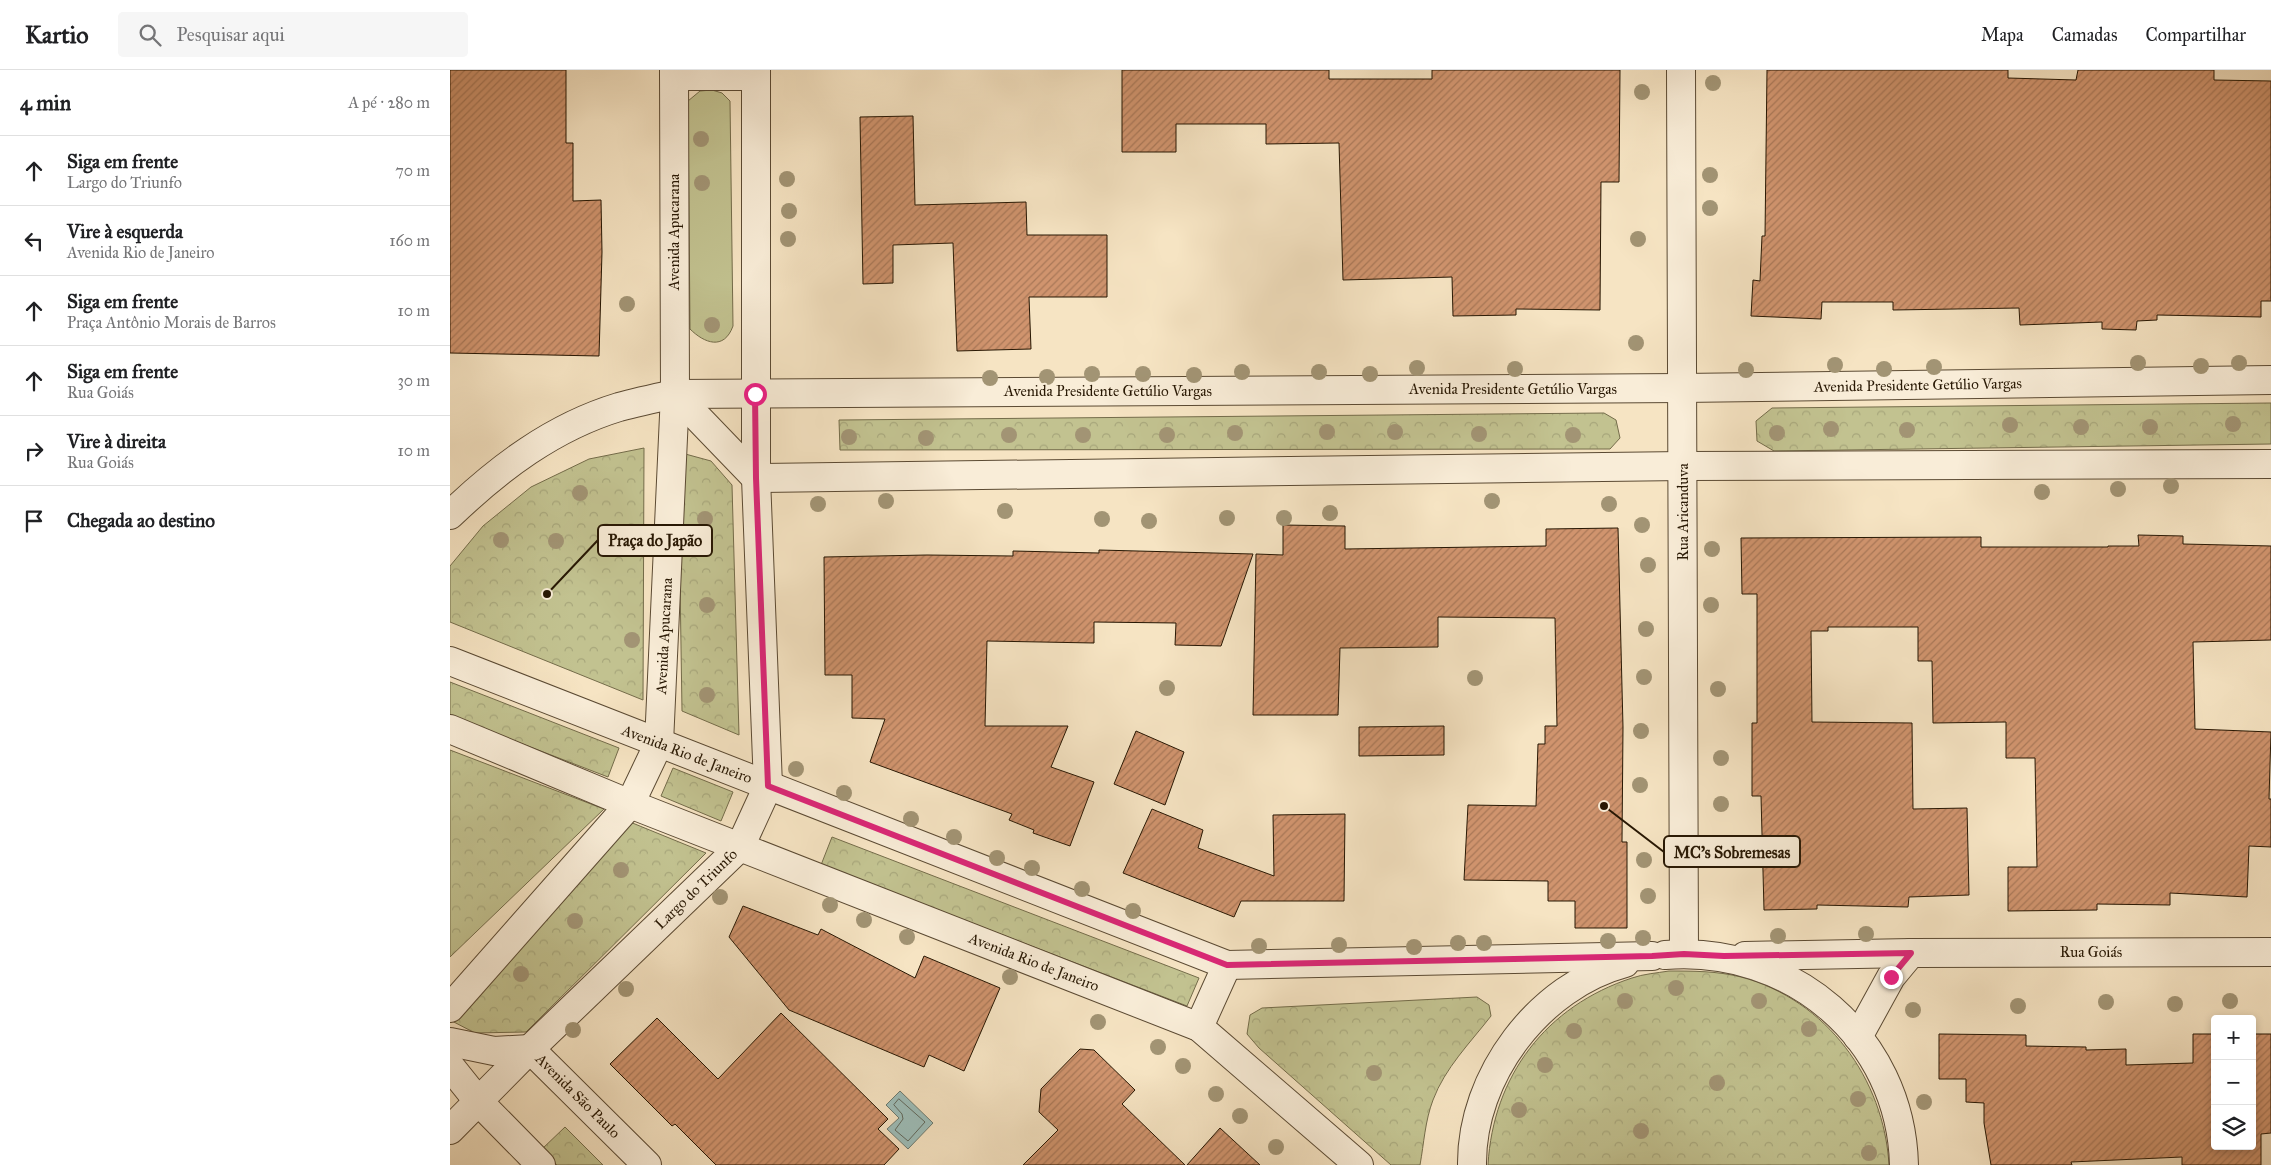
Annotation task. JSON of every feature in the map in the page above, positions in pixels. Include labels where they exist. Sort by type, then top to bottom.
[{"type":"street","name":"Rua Aricanduva","points":[[1682,70],[1684,954]]},
{"type":"street","points":[[450,515],[492,476],[521,454],[582,421],[619,407],[675,394],[755,394],[756,73],[674,73]]},
{"type":"street","name":"Avenida Apucarana","points":[[450,1008],[630,804],[659,743],[675,394],[674,73]]},
{"type":"street","name":"Avenida Presidente Getúlio Vargas","points":[[755,394],[1682,388],[2271,380]]},
{"type":"street","points":[[675,394],[756,478],[1683,466],[2271,464]]},
{"type":"street","name":"Largo do Triunfo","points":[[530,1049],[740,847],[768,786],[756,478],[755,394]]},
{"type":"street","name":"Avenida Rio de Janeiro","points":[[450,661],[1227,965],[1652,956]]},
{"type":"street","name":"Avenida Rio de Janeiro","points":[[450,729],[630,804],[1200,1028],[1358,1165]]},
{"type":"street","name":"Rua Goiás","points":[[1724,956],[1911,953],[2271,952]]},
{"type":"street","points":[[1858,1036],[1891,977],[1911,953]]},
{"type":"street","points":[[1472,1165],[1476,1125],[1485,1093],[1498,1064],[1538,1014],[1563,993],[1590,977],[1620,965],[1652,956],[1684,954],[1724,956],[1763,967],[1798,984],[1831,1007],[1858,1036],[1881,1070],[1896,1107],[1904,1146],[1904,1165]]},
{"type":"street","points":[[1200,1028],[1227,965]]},
{"type":"street","points":[[450,1042],[494,1051],[530,1049]]},
{"type":"street","points":[[450,1130],[530,1049]]},
{"type":"street","name":"Avenida São Paulo","points":[[530,1049],[647,1165]]},
{"type":"street","points":[[450,1066],[478,1102],[541,1165]]},
{"type":"green space","points":[[712,90],[722,93],[730,101],[733,326],[729,334],[719,342],[707,341],[690,329],[688,101],[700,91]]},
{"type":"green space","points":[[2271,403],[2271,444],[1774,451],[1757,441],[1756,421],[1772,408]]},
{"type":"green space","points":[[1604,413],[1616,420],[1620,438],[1610,449],[840,450],[839,420]]},
{"type":"green space","points":[[644,448],[643,700],[450,622],[450,566],[483,526],[531,487],[589,459]]},
{"type":"green space","points":[[678,452],[711,461],[732,485],[739,735],[682,711]]},
{"type":"green space","points":[[450,682],[619,748],[608,777],[450,716]]},
{"type":"green space","points":[[450,750],[604,809],[450,957]]},
{"type":"green space","points":[[673,768],[733,792],[721,821],[661,796]]},
{"type":"green space","points":[[630,822],[706,853],[526,1032],[475,1033],[450,1020]]},
{"type":"green space","points":[[832,837],[1199,978],[1187,1006],[821,865]]},
{"type":"green space","points":[[1669,971],[1714,972],[1741,977],[1772,988],[1800,1004],[1824,1024],[1845,1047],[1863,1074],[1876,1103],[1885,1133],[1889,1165],[1488,1165],[1492,1133],[1501,1102],[1513,1074],[1530,1049],[1550,1026],[1574,1007],[1601,990],[1636,977]]},
{"type":"green space","points":[[1477,997],[1489,1005],[1491,1016],[1459,1056],[1438,1088],[1428,1116],[1420,1165],[1391,1165],[1259,1048],[1247,1034],[1250,1015],[1262,1008]]},
{"type":"green space","points":[[565,1127],[603,1165],[557,1165],[541,1150]]},
{"type":"water","points":[[900,1091],[933,1123],[908,1149],[887,1129],[899,1118],[886,1105]]},
{"type":"building","points":[[450,70],[566,70],[566,143],[573,143],[573,201],[601,200],[602,252],[599,356],[450,353]]},
{"type":"building","points":[[1122,70],[1329,70],[1329,79],[1432,79],[1432,70],[1620,70],[1619,182],[1601,182],[1600,310],[1516,309],[1516,315],[1453,316],[1452,277],[1343,280],[1339,143],[1266,144],[1266,124],[1176,124],[1176,152],[1122,152]]},
{"type":"building","points":[[1767,70],[2008,70],[2008,78],[2076,80],[2078,70],[2214,70],[2214,80],[2271,81],[2271,301],[2261,301],[2261,317],[2157,315],[2157,320],[2137,321],[2136,330],[2102,329],[2102,322],[2020,325],[2019,308],[1893,310],[1893,302],[1822,302],[1821,319],[1751,316],[1753,280],[1760,281],[1762,236],[1765,236]]},
{"type":"building","points":[[913,116],[915,205],[1026,202],[1027,235],[1107,235],[1107,297],[1029,297],[1031,349],[957,351],[953,243],[893,245],[893,283],[863,284],[860,117]]},
{"type":"building","points":[[1283,525],[1345,526],[1345,549],[1546,546],[1546,529],[1618,528],[1623,727],[1622,842],[1627,842],[1627,928],[1575,928],[1575,901],[1548,901],[1548,881],[1464,880],[1468,805],[1536,806],[1538,744],[1545,744],[1545,726],[1557,726],[1555,618],[1438,617],[1438,647],[1340,648],[1338,715],[1253,715],[1256,554],[1283,555]]},
{"type":"building","points":[[2138,535],[2183,536],[2183,544],[2271,546],[2271,640],[2193,642],[2195,729],[2271,732],[2269,799],[2271,799],[2271,847],[2249,846],[2247,897],[2170,893],[2170,905],[2097,904],[2097,910],[2008,911],[2008,867],[2037,867],[2035,758],[2006,758],[2006,722],[1933,723],[1932,661],[1918,661],[1918,627],[1828,627],[1828,631],[1811,631],[1812,722],[1912,723],[1913,809],[1967,808],[1969,895],[1909,897],[1908,907],[1817,905],[1817,909],[1764,910],[1761,796],[1752,796],[1752,723],[1757,723],[1757,594],[1742,594],[1741,538],[1981,537],[1981,547],[2108,547],[2139,546]]},
{"type":"building","points":[[1099,550],[1253,554],[1221,646],[1175,645],[1176,623],[1094,622],[1094,643],[987,641],[985,726],[1068,726],[1051,767],[1094,782],[1070,846],[1033,833],[1034,830],[1009,820],[1012,814],[870,762],[885,719],[852,718],[852,675],[825,675],[824,557],[1013,556],[1013,551],[1099,553]]},
{"type":"building","points":[[1444,726],[1444,755],[1359,756],[1359,727]]},
{"type":"building","points":[[1136,731],[1184,752],[1165,805],[1114,784]]},
{"type":"building","points":[[1152,809],[1203,830],[1198,848],[1274,876],[1273,815],[1345,814],[1344,901],[1241,901],[1234,917],[1123,873]]},
{"type":"building","points":[[743,906],[818,935],[821,929],[915,978],[924,956],[1000,988],[964,1071],[929,1055],[924,1067],[789,1010],[729,937]]},
{"type":"building","points":[[781,1013],[888,1119],[878,1129],[899,1149],[884,1165],[716,1165],[675,1124],[672,1126],[610,1064],[657,1018],[718,1079]]},
{"type":"building","points":[[1939,1034],[2026,1035],[2026,1046],[2086,1047],[2086,1050],[2126,1049],[2126,1065],[2193,1063],[2193,1034],[2211,1034],[2211,1150],[2256,1150],[2256,1034],[2271,1034],[2271,1133],[2261,1134],[2261,1165],[2182,1165],[2182,1157],[2071,1162],[2072,1165],[1991,1165],[1984,1123],[1984,1103],[1966,1102],[1966,1079],[1939,1079]]},
{"type":"building","points":[[1080,1049],[1094,1050],[1135,1090],[1122,1104],[1185,1165],[1023,1165],[1058,1130],[1039,1112],[1041,1089]]},
{"type":"building","points":[[1220,1128],[1260,1165],[1187,1165]]},
{"type":"place","name":"Praça do Japão","points":[[547,594]]},
{"type":"place","name":"MC’s Sobremesas","points":[[1604,806]]},
{"type":"route","points":[[755,394],[756,478],[768,786],[1227,965],[1684,954],[1724,956],[1911,953],[1891,977]]}]
